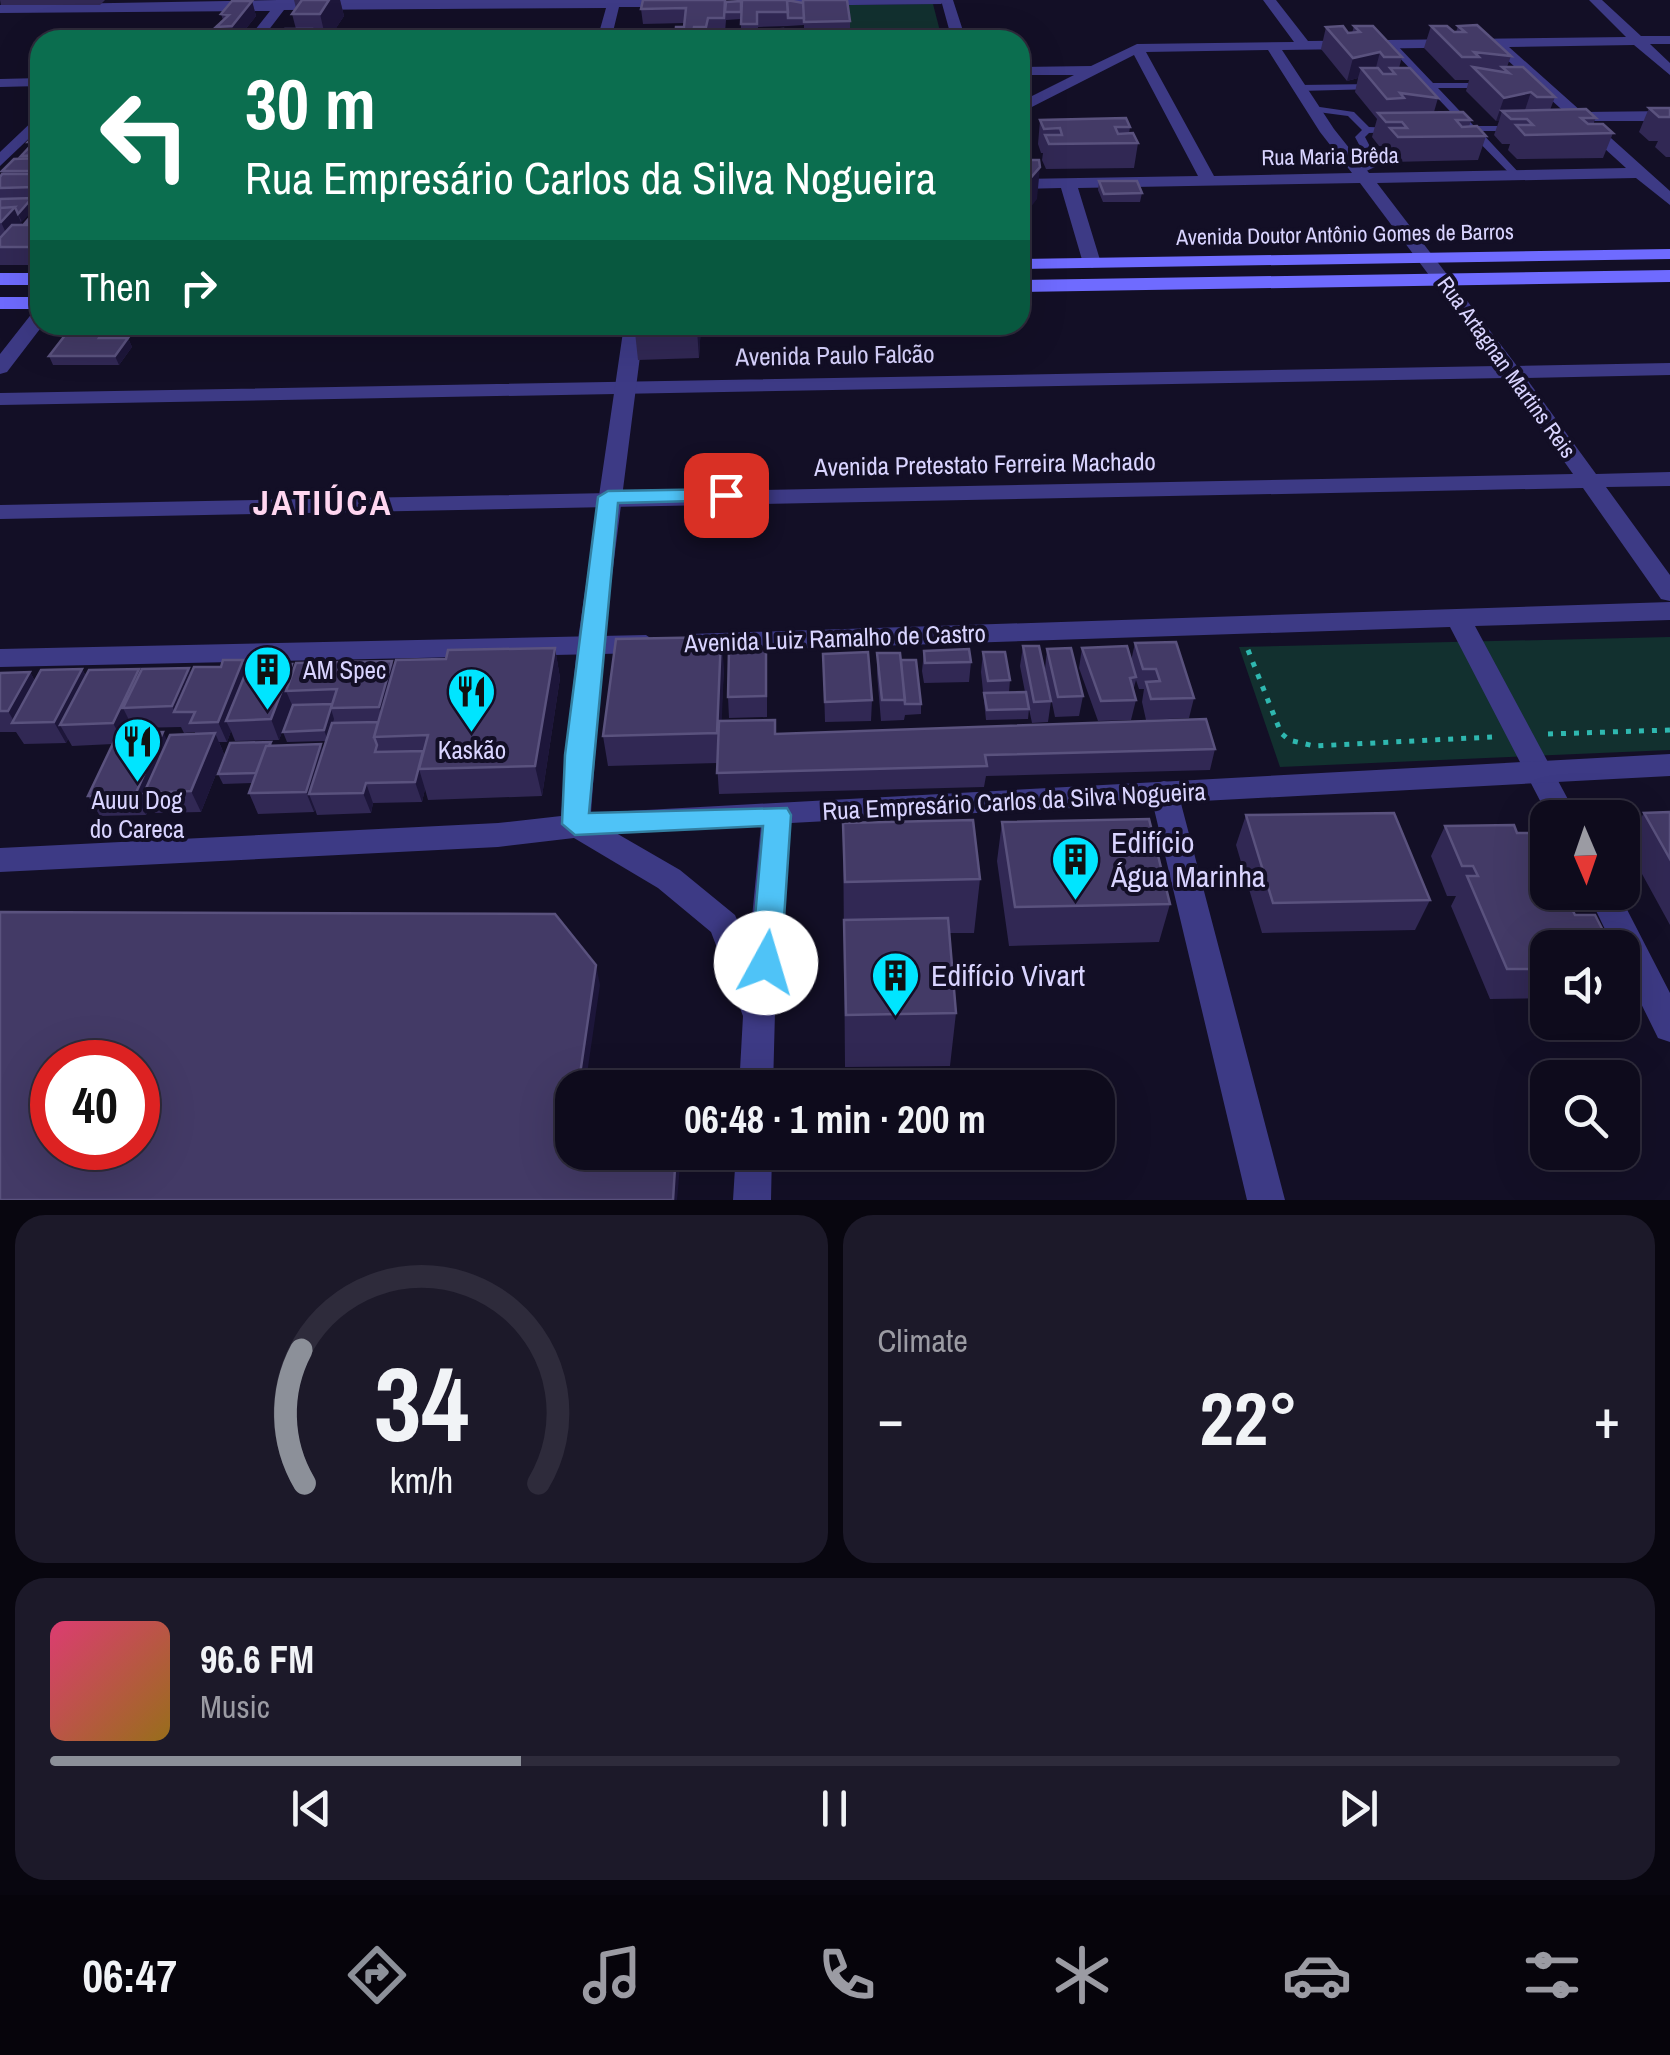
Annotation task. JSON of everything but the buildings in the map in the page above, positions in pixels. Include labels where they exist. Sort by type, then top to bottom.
[{"type":"main road","name":"Avenida Doutor Antônio Gomes de Barros","points":[[1030,264],[1670,254]]},
{"type":"main road","name":"Avenida Doutor Antônio Gomes de Barros","points":[[1030,286],[1670,276]]},
{"type":"main road","points":[[0,279],[30,278]]},
{"type":"main road","points":[[0,304],[30,303]]},
{"type":"street","points":[[748,2],[944,0],[955,30]]},
{"type":"street","points":[[1269,0],[1304,46]]},
{"type":"street","points":[[1595,0],[1642,40],[1670,71]]},
{"type":"street","points":[[607,30],[614,2]]},
{"type":"street","points":[[0,10],[249,3],[690,3]]},
{"type":"street","points":[[262,30],[282,3]]},
{"type":"street","points":[[1030,103],[1137,48],[1670,40]]},
{"type":"street","points":[[1497,43],[1580,124],[1670,200]]},
{"type":"street","name":"Rua Artagnan Martins Reis","points":[[1272,46],[1359,175],[1445,280],[1670,592]]},
{"type":"street","points":[[1137,48],[1208,180]]},
{"type":"street","points":[[1030,71],[1094,70]]},
{"type":"street","points":[[0,83],[30,82]]},
{"type":"street","points":[[1580,124],[1670,116]]},
{"type":"street","points":[[0,161],[30,130]]},
{"type":"street","name":"Rua Maria Brêda","points":[[1030,184],[1359,175],[1641,173]]},
{"type":"street","points":[[1068,184],[1092,263]]},
{"type":"street","points":[[0,368],[30,329]]},
{"type":"street","points":[[633,335],[590,646],[575,824],[668,878],[724,924],[760,1016]]},
{"type":"street","name":"Avenida Paulo Falcão","points":[[0,399],[1670,369]]},
{"type":"street","name":"Avenida Pretestato Ferreira Machado","points":[[0,512],[1670,479]]},
{"type":"street","name":"Avenida Luiz Ramalho de Castro","points":[[0,658],[590,646],[1670,611]]},
{"type":"street","points":[[1458,618],[1555,800]]},
{"type":"street","name":"Rua Empresário Carlos da Silva Nogueira","points":[[0,860],[498,836],[575,824],[1670,765]]},
{"type":"street","points":[[1164,792],[1266,1200]]},
{"type":"street","points":[[757,1070],[777,815]]},
{"type":"street","points":[[1611,910],[1670,1027]]},
{"type":"street","points":[[752,1200],[753,1170]]},
{"type":"lane","points":[[1391,44],[1517,176]]},
{"type":"lane","points":[[1524,85],[1543,84]]},
{"type":"lane","points":[[1299,88],[1506,85]]},
{"type":"lane","points":[[1313,110],[1351,114],[1367,130],[1402,130]]},
{"type":"lane","points":[[1438,130],[1531,128]]},
{"type":"lane","points":[[1359,175],[1374,164],[1362,148],[1360,137],[1367,130]]},
{"type":"path","points":[[1238,625],[1281,733],[1289,740],[1314,746],[1670,730]]},
{"type":"green space","points":[[933,4],[940,30],[849,30],[846,5]]},
{"type":"green space","points":[[1670,637],[1670,750],[1280,767],[1239,647]]},
{"type":"place","name":"AM Spec","points":[[268,712]]},
{"type":"place","name":"Kaskão","points":[[472,734]]},
{"type":"place","name":"Auuu Dog do Careca","points":[[137,784]]},
{"type":"place","name":"Edifício Água Marinha","points":[[1076,902]]},
{"type":"place","name":"Edifício Vivart","points":[[896,1018]]},
{"type":"district","name":"JATIÚCA","points":[[323,503]]},
{"type":"route","points":[[726,495],[608,497],[578,755],[575,824],[777,815],[766,963]]}]
